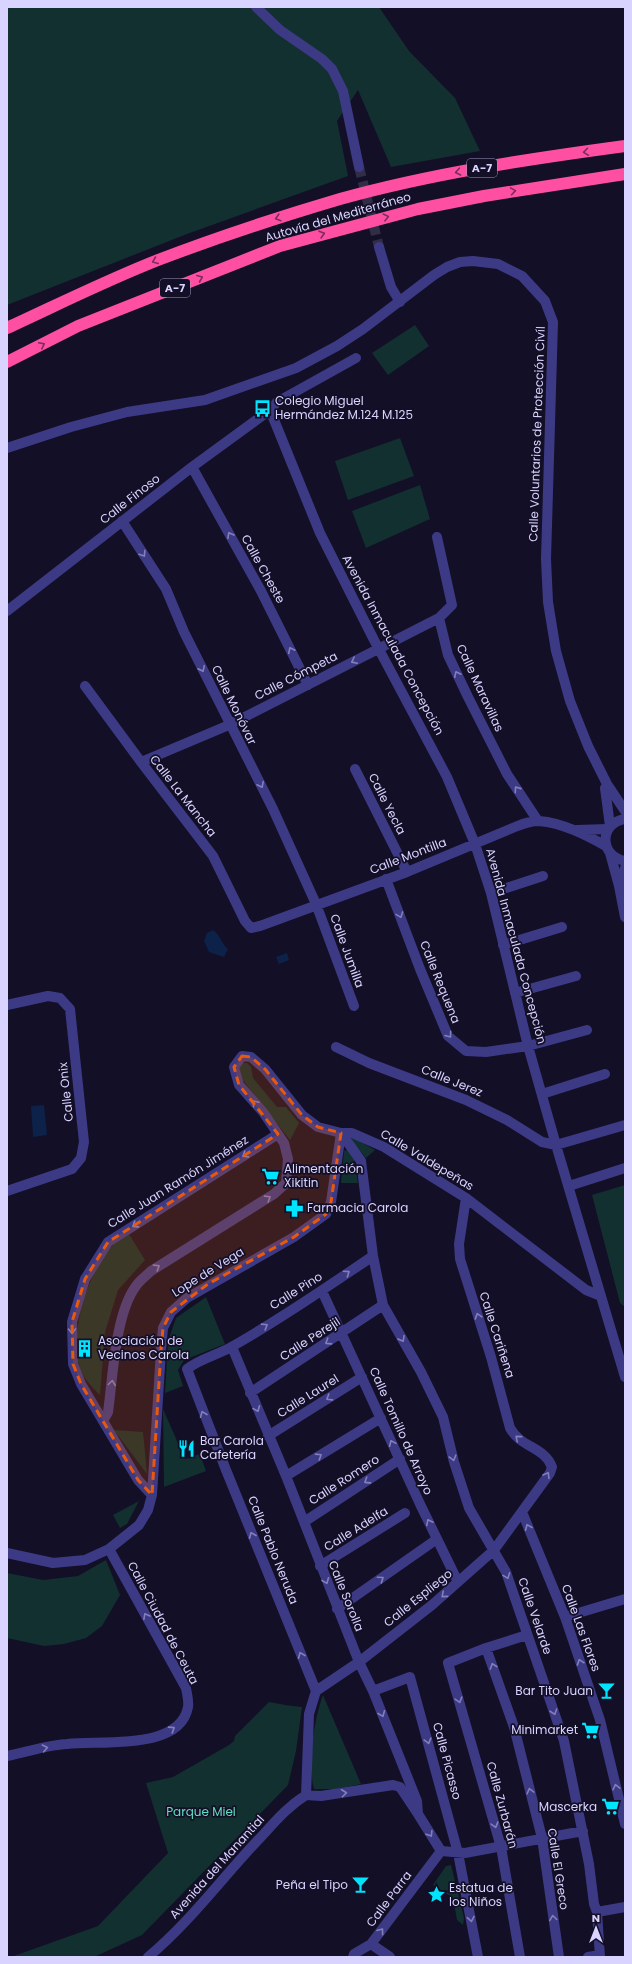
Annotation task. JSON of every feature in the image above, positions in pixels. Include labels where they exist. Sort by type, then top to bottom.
[{"type":"highway","name":"Autovía del Mediterráneo","points":[[7,328],[157,260],[272,219],[335,201],[444,175],[513,162],[625,146]]},
{"type":"highway","name":"Autovía del Mediterráneo","points":[[7,362],[78,326],[280,246],[418,209],[484,196],[625,174]]},
{"type":"street","points":[[256,7],[280,30],[322,59],[332,69],[343,92],[359,167]]},
{"type":"street","points":[[379,247],[391,287],[400,302]]},
{"type":"street","name":"Calle Voluntarios de Protección Civíl","points":[[7,448],[71,427],[127,412],[205,400],[296,368],[337,346],[447,267],[460,262],[473,261],[498,264],[522,276],[545,301],[554,322],[547,529],[548,602],[556,651],[564,682],[588,746],[614,796],[625,811]]},
{"type":"street","name":"Calle Finoso","points":[[7,611],[122,521],[274,406],[356,358]]},
{"type":"street","name":"Avenida Inmaculada Concepción","points":[[274,406],[320,532],[447,777],[475,844],[490,893],[528,1046],[625,1377]]},
{"type":"street","name":"Calle Cheste","points":[[192,468],[261,591],[308,685]]},
{"type":"street","name":"Calle Monóvar","points":[[122,521],[166,589],[184,632],[229,725],[273,809],[316,904]]},
{"type":"street","points":[[437,537],[452,605],[439,618]]},
{"type":"street","name":"Calle Cómpeta","points":[[141,762],[229,725],[439,618]]},
{"type":"street","name":"Calle Maravillas","points":[[439,618],[448,655],[465,690],[507,774],[538,821]]},
{"type":"street","name":"Calle La Mancha","points":[[85,686],[213,856],[245,921],[251,928]]},
{"type":"street","name":"Calle Yecla","points":[[355,769],[407,872]]},
{"type":"street","name":"Calle Voluntarios de Protección Civíl","points":[[601,772],[607,796],[609,828],[606,835],[608,850]]},
{"type":"street","points":[[609,828],[615,822],[625,819]]},
{"type":"street","name":"Calle Montilla","points":[[251,928],[407,872],[514,827],[538,821],[575,830],[609,828]]},
{"type":"street","name":"Calle Montilla","points":[[575,830],[608,850],[619,860],[625,861]]},
{"type":"street","points":[[608,850],[619,886],[625,917]]},
{"type":"street","points":[[619,886],[625,868]]},
{"type":"street","points":[[490,893],[543,876]]},
{"type":"street","name":"Calle Requena","points":[[386,879],[420,969],[448,1036],[466,1051],[486,1052],[528,1046],[587,1030]]},
{"type":"street","name":"Calle Jumilla","points":[[316,904],[354,1006]]},
{"type":"street","points":[[503,945],[562,927]]},
{"type":"street","points":[[515,993],[576,976]]},
{"type":"street","name":"Calle Onix","points":[[7,1005],[48,996],[60,998],[70,1009],[84,1142],[81,1158],[72,1169],[7,1191]]},
{"type":"street","name":"Calle Jerez","points":[[336,1047],[369,1063],[466,1100],[507,1120],[542,1142],[556,1144]]},
{"type":"street","name":"Calle Valdepeñas","points":[[278,1134],[239,1085],[234,1067],[242,1056],[251,1057],[265,1069],[302,1115],[318,1127],[341,1133],[352,1133],[384,1147],[466,1198],[586,1290],[601,1296]]},
{"type":"street","points":[[542,1094],[605,1074]]},
{"type":"street","points":[[556,1144],[625,1125]]},
{"type":"street","points":[[341,1133],[361,1161],[373,1256]]},
{"type":"street","name":"Lope de Vega","points":[[7,1553],[53,1563],[85,1560],[109,1549],[139,1525],[148,1510],[152,1494],[163,1328],[171,1312],[203,1288],[294,1236],[326,1214],[331,1202],[341,1133]]},
{"type":"street","points":[[103,1420],[108,1412],[119,1330],[128,1299],[136,1285],[151,1271],[274,1194],[286,1183],[288,1159],[284,1143],[278,1134]]},
{"type":"street","name":"Calle Juan Ramón Jiménez","points":[[152,1494],[138,1480],[81,1384],[73,1364],[72,1322],[85,1279],[108,1242],[278,1134]]},
{"type":"street","points":[[569,1186],[625,1168]]},
{"type":"street","name":"Calle Cariñena","points":[[466,1198],[459,1244],[460,1259],[491,1357],[510,1428],[515,1438],[547,1456],[550,1460]]},
{"type":"street","name":"Calle Pino","points":[[232,1347],[322,1291],[373,1256]]},
{"type":"street","name":"Calle Velarde","points":[[373,1256],[383,1305],[421,1372],[443,1417],[454,1462],[469,1508],[506,1572],[564,1741],[583,1831],[594,1904],[597,1912],[600,1956]]},
{"type":"street","name":"Calle Tomillo de Arroyo","points":[[322,1291],[458,1582]]},
{"type":"street","name":"Calle Perejil","points":[[250,1393],[383,1305]]},
{"type":"street","name":"Calle Sorolla","points":[[232,1347],[286,1476],[337,1609],[373,1691],[417,1801],[418,1814],[441,1851]]},
{"type":"street","name":"Calle Pablo Neruda","points":[[232,1347],[196,1362],[187,1369],[188,1377],[316,1691]]},
{"type":"street","name":"Calle Laurel","points":[[268,1436],[362,1377]]},
{"type":"street","points":[[286,1476],[381,1418]]},
{"type":"street","name":"Calle Romero","points":[[304,1522],[400,1459]]},
{"type":"street","name":"Calle Espliego","points":[[316,1691],[359,1662],[458,1582],[494,1550],[550,1473],[552,1467],[550,1460]]},
{"type":"street","name":"Calle Las Flores","points":[[522,1512],[565,1617],[600,1720],[625,1824]]},
{"type":"street","name":"Calle Adelfa","points":[[320,1566],[405,1513]]},
{"type":"street","points":[[337,1609],[438,1540]]},
{"type":"street","name":"Calle Ciudad de Ceuta","points":[[7,1756],[66,1744],[135,1740],[161,1736],[178,1726],[187,1711],[188,1704],[186,1688],[109,1549]]},
{"type":"street","points":[[565,1617],[625,1599]]},
{"type":"street","points":[[486,1648],[527,1635]]},
{"type":"street","name":"Calle Zurbarán","points":[[486,1648],[448,1663],[501,1846],[520,1957]]},
{"type":"street","name":"Calle El Greco","points":[[486,1648],[514,1727],[542,1838],[558,1957]]},
{"type":"street","name":"Calle Picasso","points":[[373,1691],[410,1677],[458,1853],[478,1957]]},
{"type":"street","points":[[316,1691],[309,1714],[306,1795],[321,1796],[393,1785],[400,1787],[418,1814]]},
{"type":"street","name":"Avenida del Manantial","points":[[148,1957],[168,1941],[232,1867],[291,1804],[306,1795]]},
{"type":"street","points":[[441,1851],[465,1853],[583,1831]]},
{"type":"street","name":"Calle Parra","points":[[352,1957],[354,1954],[370,1944],[441,1851]]},
{"type":"street","points":[[597,1912],[625,1907]]},
{"type":"street","points":[[370,1944],[390,1957]]},
{"type":"street","points":[[588,1957],[600,1956]]},
{"type":"highlighted area","points":[[242,1056],[251,1057],[265,1069],[302,1115],[318,1127],[341,1133],[331,1202],[326,1214],[294,1237],[208,1284],[171,1312],[163,1328],[152,1495],[138,1480],[81,1384],[73,1364],[72,1322],[85,1279],[108,1242],[278,1134],[239,1085],[234,1067]]},
{"type":"green space","points":[[7,7],[379,7],[409,51],[455,98],[480,151],[391,167],[358,90],[337,121],[348,176],[187,234],[7,305]]},
{"type":"green space","points":[[415,325],[429,346],[388,375],[372,353]]},
{"type":"green space","points":[[400,438],[414,476],[348,500],[335,461]]},
{"type":"green space","points":[[420,485],[430,519],[366,548],[352,511]]},
{"type":"green space","points":[[242,1063],[247,1063],[251,1067],[253,1078],[277,1107],[286,1107],[299,1123],[290,1140],[241,1078],[239,1068]]},
{"type":"green space","points":[[354,1138],[375,1150],[366,1158],[350,1139]]},
{"type":"green space","points":[[347,1150],[354,1159],[358,1183],[341,1183],[344,1151]]},
{"type":"green space","points":[[625,1185],[625,1307],[620,1303],[592,1195]]},
{"type":"green space","points":[[129,1234],[145,1260],[118,1290],[105,1332],[100,1395],[86,1380],[79,1367],[76,1348],[79,1318],[83,1302],[95,1271],[113,1245]]},
{"type":"green space","points":[[206,1297],[225,1344],[184,1360],[178,1370],[183,1386],[165,1393],[168,1341],[176,1318]]},
{"type":"green space","points":[[163,1409],[185,1459],[200,1454],[206,1471],[164,1487]]},
{"type":"green space","points":[[114,1430],[143,1432],[147,1474]]},
{"type":"green space","points":[[139,1501],[127,1524],[120,1528],[113,1515]]},
{"type":"green space","points":[[106,1560],[120,1595],[102,1626],[86,1638],[64,1644],[44,1646],[7,1638],[7,1573],[43,1580],[78,1576]]},
{"type":"green space","points":[[323,1695],[361,1784],[336,1789],[314,1789],[311,1768],[312,1742]]},
{"type":"green space","name":"Parque Miel","points":[[269,1702],[302,1707],[296,1751],[288,1785],[142,1935],[94,1957],[11,1957],[98,1926],[168,1853],[146,1783],[173,1777],[229,1745],[234,1741],[235,1736]]},
{"type":"green space","points":[[451,1865],[464,1918],[463,1925],[457,1920],[453,1898],[433,1885],[446,1866]]},
{"type":"water","points":[[213,930],[228,949],[224,957],[209,952],[204,941],[207,933]]},
{"type":"water","points":[[287,953],[289,960],[279,964],[276,957]]},
{"type":"water","points":[[44,1105],[47,1135],[33,1137],[31,1106]]},
{"type":"tunnel","points":[[359,167],[379,247]]},
{"type":"place","name":"Colegio Miguel Hermández M.124 M.125","points":[[262,408]]},
{"type":"place","name":"Alimentación Xikitin","points":[[271,1176]]},
{"type":"place","name":"Farmacia Carola","points":[[294,1208]]},
{"type":"place","name":"Asociación de Vecinos Carola","points":[[85,1348]]},
{"type":"place","name":"Bar Carola Cafetería","points":[[187,1448]]},
{"type":"place","name":"Bar Tito Juan","points":[[606,1691]]},
{"type":"place","name":"Minimarket","points":[[591,1730]]},
{"type":"place","name":"Mascerka","points":[[610,1807]]},
{"type":"place","name":"Peña el Tipo","points":[[361,1885]]},
{"type":"place","name":"Estatua de los Niños","points":[[436,1895]]}]
